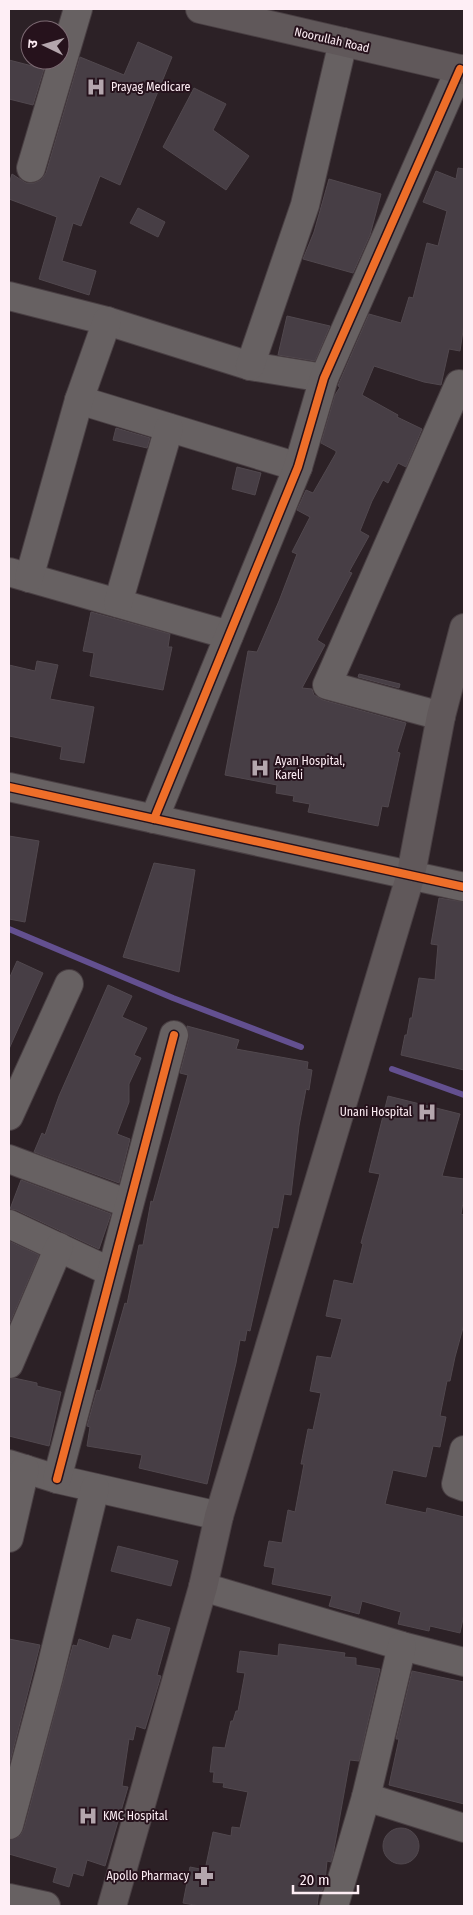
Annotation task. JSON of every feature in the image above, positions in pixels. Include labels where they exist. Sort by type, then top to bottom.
[{"type":"main road","name":"Noorullah Road","points":[[200,9],[462,70]]},
{"type":"main road","points":[[112,1906],[203,1587],[219,1516],[411,874],[441,716],[464,628]]},
{"type":"street","points":[[31,168],[78,9]]},
{"type":"street","points":[[250,366],[305,205],[343,42]]},
{"type":"street","points":[[154,819],[298,467],[324,378],[462,70]]},
{"type":"street","points":[[9,296],[107,321],[250,366],[324,378]]},
{"type":"street","points":[[107,321],[19,575],[229,635]]},
{"type":"street","points":[[441,716],[327,685],[459,384],[464,385]]},
{"type":"street","points":[[79,400],[298,467]]},
{"type":"street","points":[[118,603],[169,428]]},
{"type":"street","points":[[9,787],[464,887]]},
{"type":"street","points":[[9,1116],[69,984]]},
{"type":"street","points":[[57,1479],[174,1035]]},
{"type":"street","points":[[9,1159],[129,1204]]},
{"type":"street","points":[[9,1224],[111,1272]]},
{"type":"street","points":[[9,1364],[58,1247]]},
{"type":"street","points":[[464,1450],[456,1484],[464,1486]]},
{"type":"street","points":[[9,1538],[17,1467],[57,1479],[219,1516]]},
{"type":"street","points":[[9,1825],[49,1676],[95,1488]]},
{"type":"street","points":[[203,1587],[402,1646],[464,1662]]},
{"type":"street","points":[[334,1906],[366,1797],[402,1646]]},
{"type":"street","points":[[366,1797],[464,1828]]},
{"type":"street","points":[[9,1898],[46,1906]]},
{"type":"building","points":[[138,42],[172,57],[120,185],[100,176],[81,226],[73,223],[62,261],[96,271],[89,295],[39,279],[57,217],[9,199],[9,184],[12,174],[26,183],[34,183],[41,180],[46,173],[80,57],[124,75]]},
{"type":"building","points":[[9,60],[20,63],[20,70],[44,70],[33,105],[9,99]]},
{"type":"building","points":[[194,88],[226,104],[213,130],[249,156],[226,190],[163,147]]},
{"type":"building","points":[[458,168],[464,169],[464,324],[460,351],[449,349],[441,385],[424,382],[374,366],[362,395],[398,415],[397,417],[422,429],[406,467],[398,463],[388,483],[383,480],[372,501],[360,531],[369,536],[349,572],[352,573],[317,640],[325,645],[302,688],[312,689],[314,695],[323,700],[406,723],[397,752],[400,753],[388,807],[382,806],[378,826],[308,812],[310,804],[293,801],[294,796],[276,793],[277,785],[225,775],[248,651],[257,652],[297,554],[292,552],[310,517],[297,510],[306,490],[313,493],[336,453],[336,451],[321,443],[335,395],[340,387],[338,386],[339,383],[369,314],[401,323],[409,297],[413,298],[427,243],[438,246],[447,211],[423,202],[436,171],[456,179]]},
{"type":"building","points":[[329,179],[381,194],[370,235],[353,273],[303,259],[314,232]]},
{"type":"building","points":[[138,208],[165,222],[158,237],[130,223]]},
{"type":"building","points":[[287,316],[330,326],[315,361],[278,355]]},
{"type":"building","points":[[116,428],[150,438],[147,448],[113,440]]},
{"type":"building","points":[[237,467],[261,473],[255,495],[232,489]]},
{"type":"building","points":[[91,612],[170,634],[168,647],[172,647],[163,690],[90,676],[94,653],[83,651]]},
{"type":"building","points":[[37,661],[58,665],[50,699],[94,707],[84,763],[60,759],[62,747],[9,736],[9,665],[35,671]]},
{"type":"building","points":[[359,674],[400,684],[399,688],[358,677]]},
{"type":"building","points":[[9,836],[39,841],[25,922],[9,919]]},
{"type":"building","points":[[154,863],[195,870],[179,972],[123,957]]},
{"type":"building","points":[[439,898],[464,902],[464,1070],[401,1055],[410,1018],[412,1018],[419,978],[435,980],[438,945],[431,944]]},
{"type":"building","points":[[17,961],[43,973],[9,1049],[9,979]]},
{"type":"building","points":[[108,985],[132,996],[122,1017],[147,1028],[134,1055],[141,1058],[129,1084],[129,1102],[117,1134],[130,1139],[119,1183],[34,1152],[42,1133],[45,1135],[59,1096]]},
{"type":"building","points":[[187,1026],[239,1040],[236,1049],[308,1062],[307,1069],[312,1070],[309,1090],[306,1089],[299,1126],[291,1195],[284,1194],[278,1228],[273,1227],[250,1331],[247,1330],[245,1341],[240,1340],[207,1484],[139,1468],[142,1455],[87,1446],[90,1427],[87,1426],[97,1390],[100,1391],[125,1303],[127,1304],[139,1245],[143,1245],[151,1201],[153,1202],[188,1075],[180,1073],[189,1039]]},
{"type":"building","points":[[388,1096],[460,1114],[442,1176],[464,1179],[464,1197],[461,1214],[464,1215],[464,1324],[450,1381],[447,1381],[440,1416],[446,1417],[440,1447],[433,1446],[426,1477],[393,1470],[385,1504],[426,1513],[427,1508],[464,1517],[464,1614],[460,1633],[430,1626],[429,1631],[398,1624],[401,1612],[362,1601],[359,1614],[329,1606],[332,1596],[272,1584],[275,1568],[264,1566],[269,1541],[282,1543],[288,1510],[295,1512],[308,1429],[313,1430],[321,1393],[310,1391],[317,1356],[331,1358],[342,1319],[326,1316],[334,1280],[353,1284],[363,1244],[361,1243],[380,1174],[369,1172]]},
{"type":"building","points":[[21,1180],[111,1214],[99,1249],[16,1210],[10,1209]]},
{"type":"building","points":[[9,1241],[39,1255],[9,1325]]},
{"type":"building","points":[[14,1378],[37,1383],[37,1386],[61,1392],[49,1446],[9,1436],[9,1379]]},
{"type":"building","points":[[118,1546],[178,1561],[171,1586],[111,1571]]},
{"type":"building","points":[[137,1619],[170,1628],[157,1675],[161,1676],[145,1729],[136,1726],[133,1740],[129,1739],[122,1786],[128,1787],[105,1866],[87,1860],[83,1876],[73,1873],[69,1887],[53,1882],[57,1868],[9,1854],[9,1840],[20,1836],[24,1829],[73,1645],[77,1646],[79,1639],[109,1649],[113,1635],[131,1640]]},
{"type":"building","points":[[9,1639],[40,1645],[9,1766]]},
{"type":"building","points":[[279,1644],[345,1653],[344,1657],[356,1658],[356,1665],[380,1669],[359,1761],[350,1760],[333,1855],[331,1862],[327,1861],[325,1881],[322,1891],[319,1891],[317,1906],[200,1906],[183,1903],[190,1867],[205,1870],[213,1832],[231,1836],[232,1827],[240,1828],[248,1792],[223,1787],[224,1783],[213,1782],[214,1772],[210,1772],[213,1747],[225,1748],[231,1721],[233,1721],[236,1711],[238,1711],[245,1673],[237,1672],[240,1651],[278,1656]]},
{"type":"building","points":[[412,1671],[464,1682],[464,1804],[389,1785],[399,1739],[396,1739]]},
{"type":"building","points":[[401,1828],[408,1829],[414,1833],[418,1839],[418,1853],[414,1859],[408,1863],[401,1864],[394,1863],[388,1859],[384,1853],[383,1846],[384,1839],[388,1833],[394,1829]]},
{"type":"waterway","points":[[9,929],[173,998],[301,1047]]},
{"type":"waterway","points":[[392,1069],[464,1095]]},
{"type":"cycle path","points":[[154,819],[298,467],[324,378],[460,69]]},
{"type":"cycle path","points":[[9,787],[464,887]]},
{"type":"cycle path","points":[[57,1479],[174,1035]]},
{"type":"place","name":"Prayag Medicare","points":[[96,87]]},
{"type":"place","name":"Ayan Hospital, Kareli","points":[[260,768]]},
{"type":"place","name":"Unani Hospital","points":[[427,1112]]},
{"type":"place","name":"KMC Hospital","points":[[88,1816]]},
{"type":"place","name":"Apollo Pharmacy","points":[[204,1876]]}]
